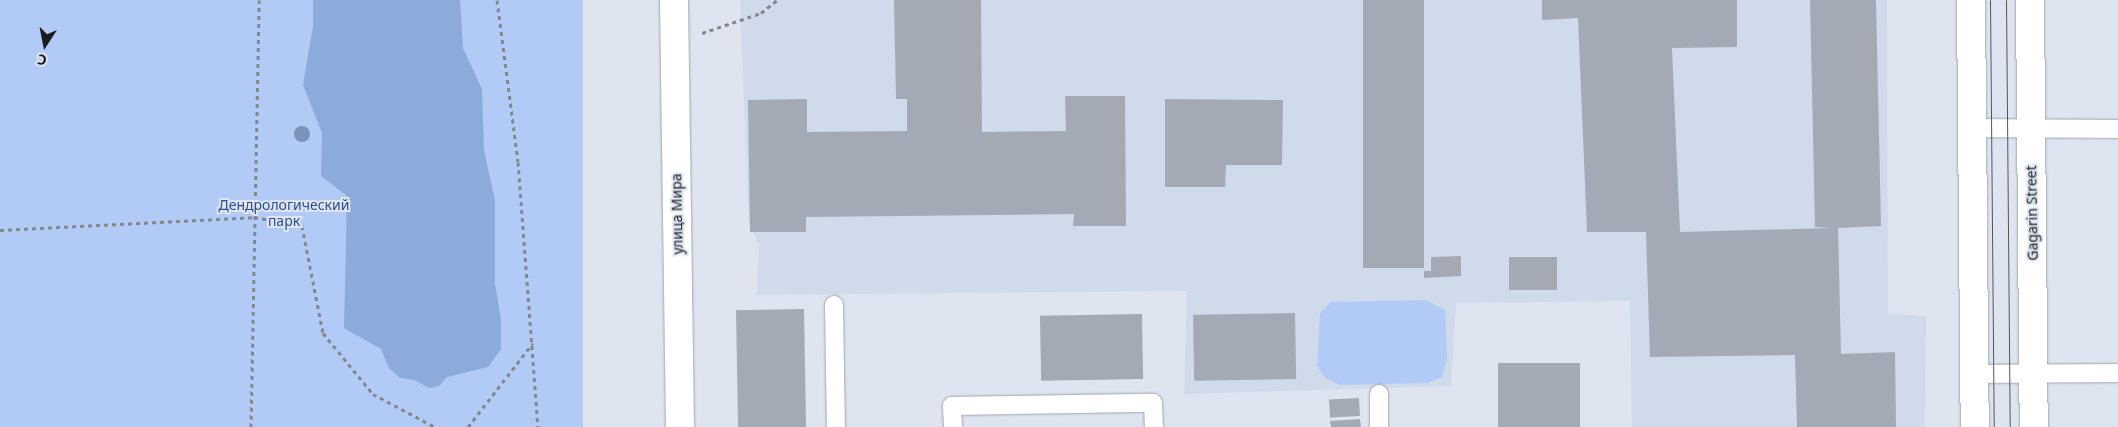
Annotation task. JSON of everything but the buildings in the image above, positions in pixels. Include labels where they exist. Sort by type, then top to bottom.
[{"type":"main road","name":"улица Мира","points":[[674,0],[680,427]]},
{"type":"main road","points":[[1971,0],[1974,427]]},
{"type":"main road","name":"Gagarin Street","points":[[2030,0],[2034,427]]},
{"type":"lane","points":[[1972,128],[2118,129]]},
{"type":"lane","points":[[834,305],[836,427]]},
{"type":"lane","points":[[1974,374],[2118,373]]},
{"type":"lane","points":[[1378,394],[1379,427]]},
{"type":"lane","points":[[953,427],[952,406],[1153,403],[1154,427]]},
{"type":"path","points":[[251,427],[259,0]]},
{"type":"path","points":[[497,0],[518,162],[538,427]]},
{"type":"path","points":[[699,34],[761,13],[777,0]]},
{"type":"path","points":[[0,230],[254,217],[302,226],[323,333],[373,394],[435,427]]},
{"type":"path","points":[[468,427],[533,342]]},
{"type":"shaded area","points":[[313,0],[460,0],[463,48],[482,89],[484,150],[495,200],[495,284],[501,319],[501,349],[488,367],[447,377],[439,386],[429,388],[415,380],[400,378],[389,368],[381,349],[344,328],[347,196],[321,176],[322,133],[303,85],[313,26]]},
{"type":"shaded area","points":[[740,0],[1887,0],[1888,314],[1926,316],[1925,427],[1632,427],[1630,301],[1456,303],[1451,386],[1184,394],[1187,291],[757,295],[759,245],[749,224]]},
{"type":"green space","name":"Дендрологический парк","points":[[0,0],[583,0],[583,427],[0,427]]},
{"type":"green space","points":[[1426,300],[1445,310],[1447,358],[1442,377],[1428,383],[1340,385],[1325,378],[1317,366],[1320,313],[1331,302]]},
{"type":"tram line","points":[[1990,0],[1994,427]]},
{"type":"tram line","points":[[2006,0],[2010,427]]}]
